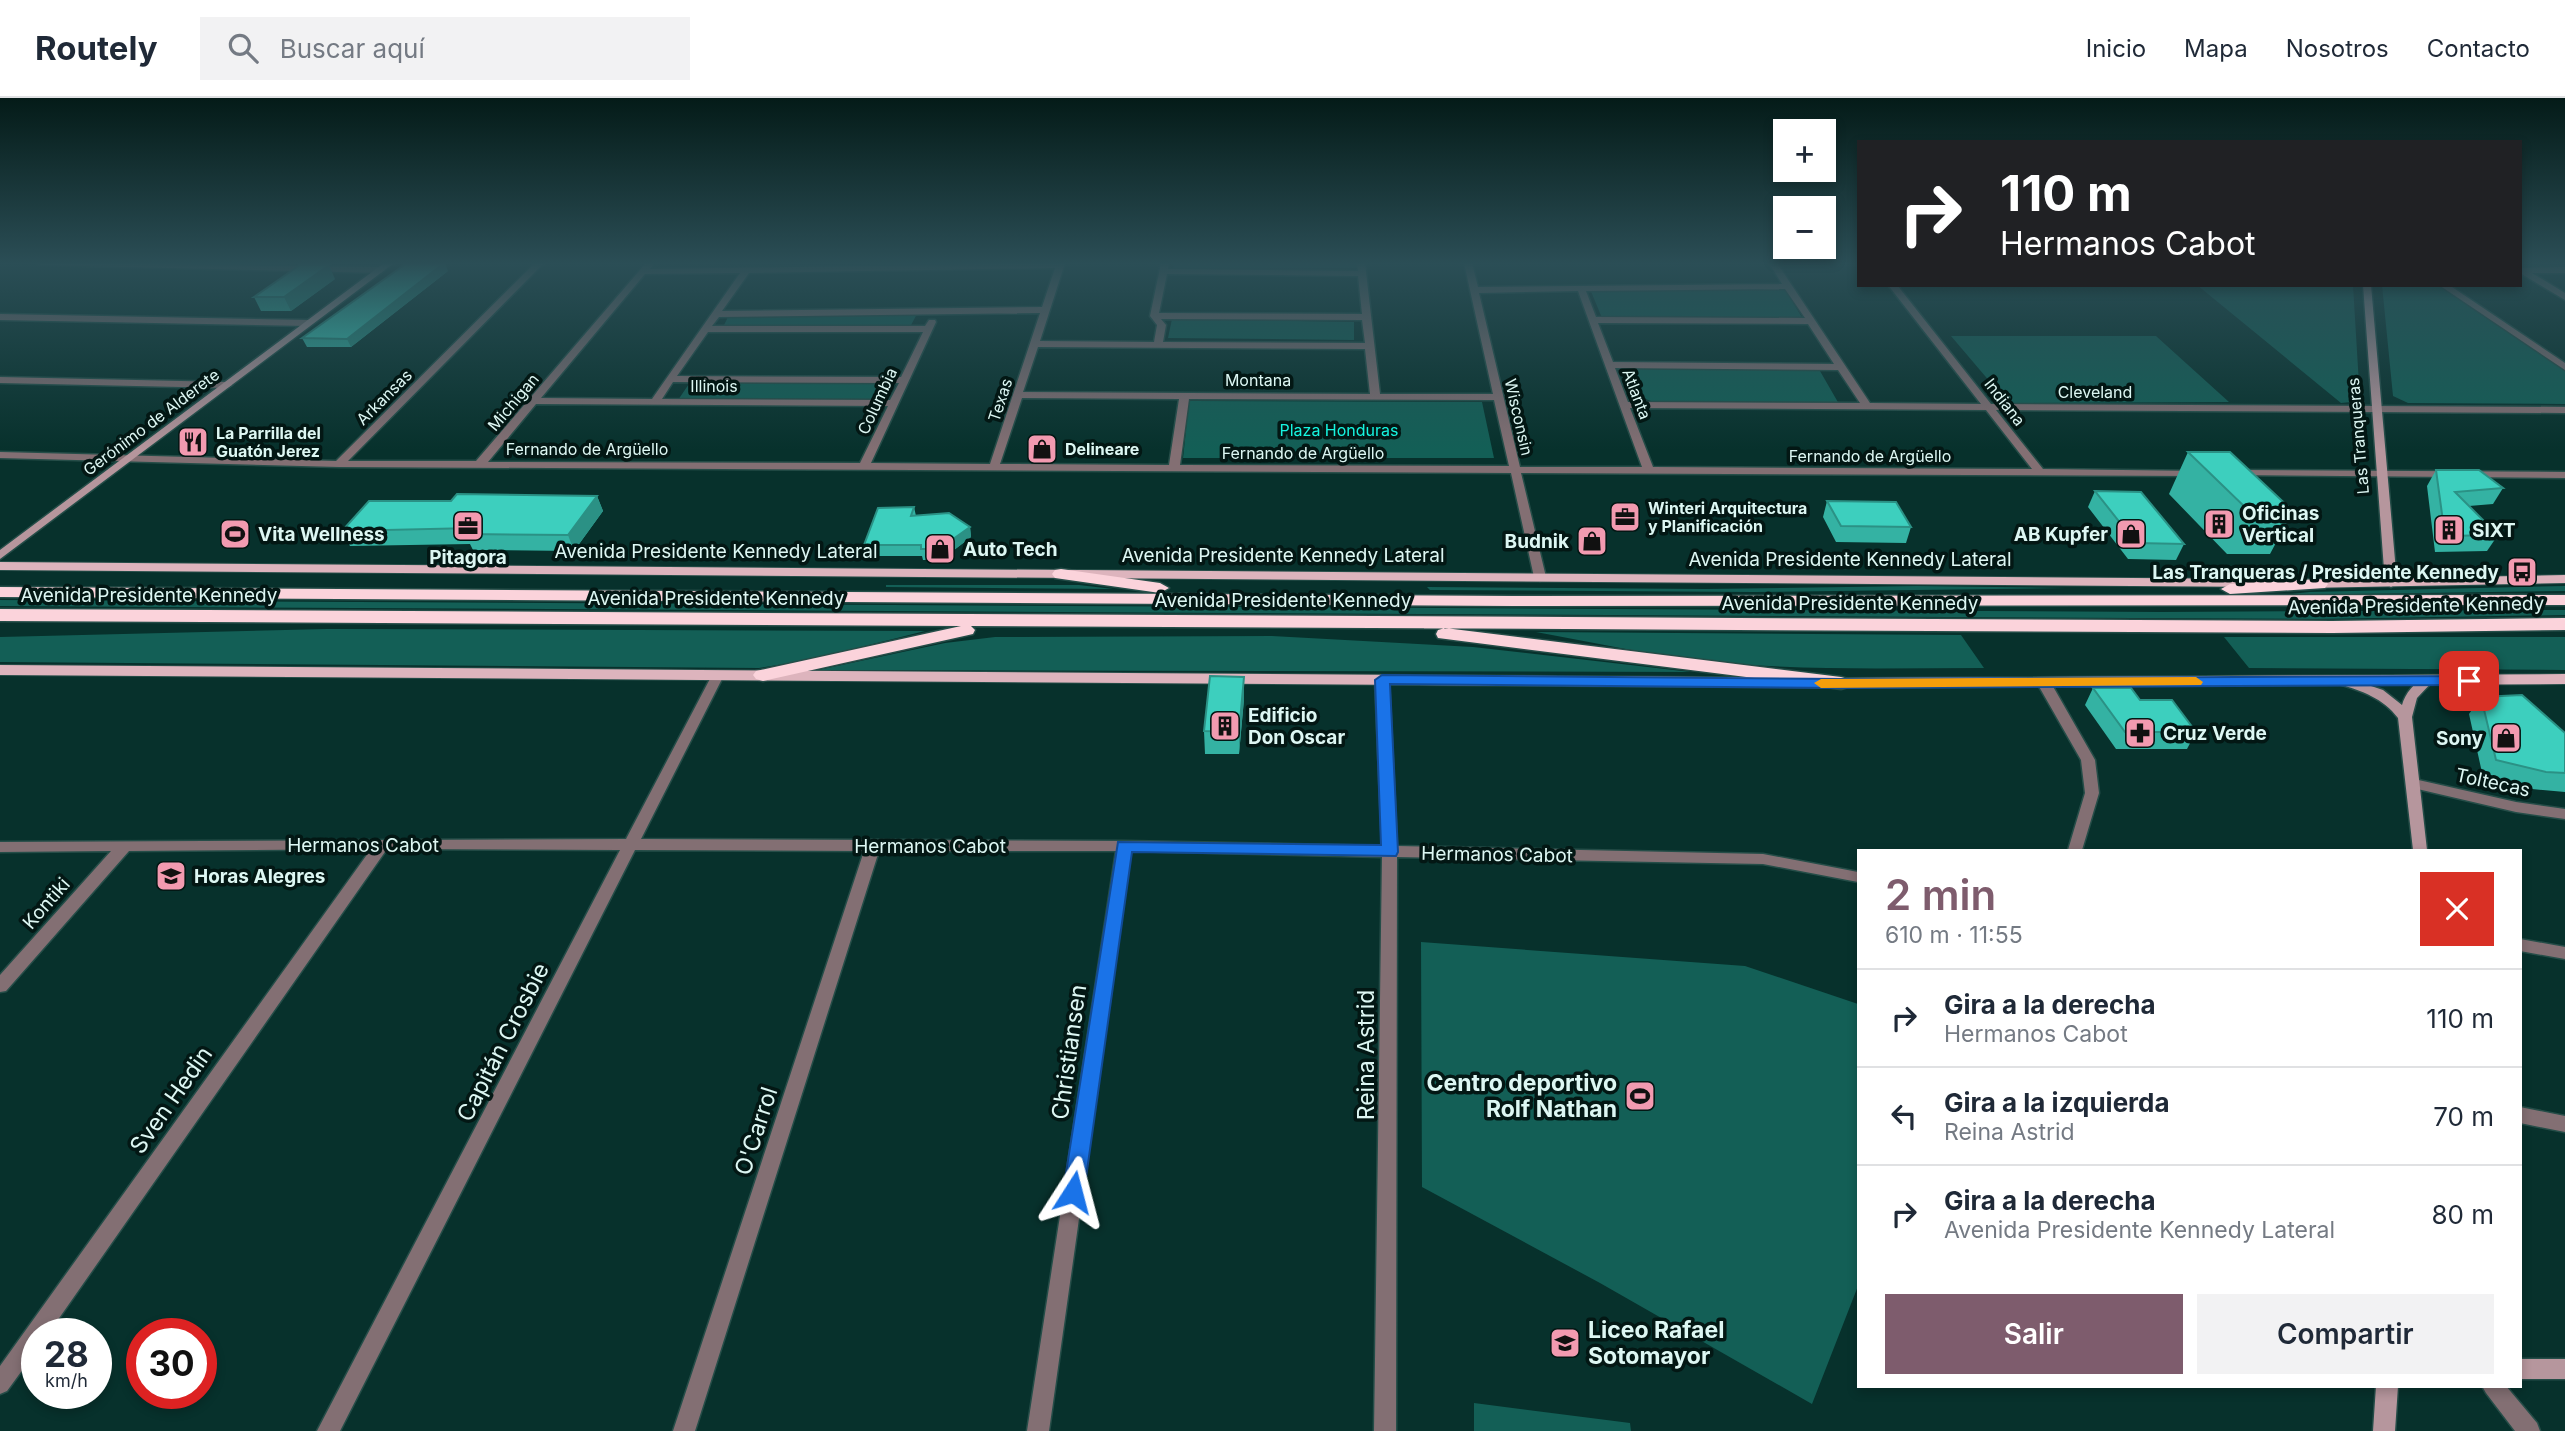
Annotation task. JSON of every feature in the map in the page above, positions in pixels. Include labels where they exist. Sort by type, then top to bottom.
[{"type":"highway","points":[[1061,574],[1273,599]]},
{"type":"highway","points":[[2020,602],[2319,584]]},
{"type":"highway","name":"Avenida Presidente Kennedy","points":[[0,592],[2020,602],[2565,600]]},
{"type":"highway","name":"Avenida Presidente Kennedy","points":[[0,615],[2332,627],[2565,624]]},
{"type":"highway","points":[[763,675],[940,634],[1061,620]]},
{"type":"highway","points":[[1314,622],[1501,640],[1840,683]]},
{"type":"main road","name":"Gerónimo de Alderete","points":[[0,556],[306,325]]},
{"type":"main road","name":"Las Tranqueras","points":[[2370,325],[2391,583]]},
{"type":"main road","name":"Avenida Presidente Kennedy Lateral","points":[[0,566],[2319,584],[2565,579]]},
{"type":"main road","points":[[0,670],[1840,683],[2565,679]]},
{"type":"main road","points":[[2344,681],[2388,698],[2405,717]]},
{"type":"main road","points":[[2420,849],[2405,717],[2411,697],[2426,681]]},
{"type":"main road","points":[[2522,1369],[2565,1369]]},
{"type":"main road","points":[[2385,1431],[2387,1388]]},
{"type":"street","name":"Arkansas","points":[[340,464],[478,325]]},
{"type":"street","name":"Michigan","points":[[480,464],[598,325]]},
{"type":"street","points":[[655,401],[709,325]]},
{"type":"street","name":"Columbia","points":[[864,467],[930,325]]},
{"type":"street","name":"Texas","points":[[994,467],[1041,325]]},
{"type":"street","points":[[1158,345],[1161,325]]},
{"type":"street","points":[[1368,325],[1375,397]]},
{"type":"street","name":"Wisconsin","points":[[1482,325],[1540,577]]},
{"type":"street","name":"Atlanta","points":[[1594,325],[1649,471]]},
{"type":"street","points":[[1814,325],[1867,407]]},
{"type":"street","name":"Indiana","points":[[1924,325],[2040,472]]},
{"type":"street","points":[[2503,325],[2565,367]]},
{"type":"street","points":[[706,329],[928,329]]},
{"type":"street","points":[[1035,344],[1370,346]]},
{"type":"street","points":[[1609,365],[1841,366]]},
{"type":"street","points":[[671,379],[905,380]]},
{"type":"street","points":[[0,380],[227,384]]},
{"type":"street","name":"Montana","points":[[1018,395],[1498,397]]},
{"type":"street","points":[[1174,468],[1184,396]]},
{"type":"street","name":"Illinois","points":[[534,401],[894,403]]},
{"type":"street","name":"Cleveland","points":[[1625,405],[2565,410]]},
{"type":"street","name":"Fernando de Argüello","points":[[0,456],[340,464],[2208,473]]},
{"type":"street","points":[[2222,473],[2565,475]]},
{"type":"street","name":"Capitán Crosbie","points":[[328,1431],[718,675]]},
{"type":"street","name":"Reina Astrid","points":[[1382,680],[1390,852],[1385,1431]]},
{"type":"street","points":[[2044,682],[2088,760],[2092,793],[2076,849]]},
{"type":"street","name":"Toltecas","points":[[2414,784],[2516,807],[2565,814]]},
{"type":"street","name":"Hermanos Cabot","points":[[0,847],[383,844],[1124,846],[1763,859],[1857,877]]},
{"type":"street","name":"Sven Hedin","points":[[0,1384],[383,844]]},
{"type":"street","name":"Christiansen","points":[[1038,1431],[1124,846]]},
{"type":"street","name":"O'Carrol","points":[[684,1431],[873,847]]},
{"type":"street","name":"Kontiki","points":[[0,986],[123,848]]},
{"type":"street","points":[[2522,945],[2565,953]]},
{"type":"street","points":[[2522,1115],[2565,1124]]},
{"type":"street","points":[[2495,1388],[2529,1431]]},
{"type":"green space","points":[[724,325],[911,325],[910,327]]},
{"type":"green space","points":[[1171,325],[1354,325],[1354,340],[1168,338]]},
{"type":"green space","points":[[2246,325],[2355,325],[2360,401],[2341,403]]},
{"type":"green space","points":[[2386,325],[2499,325],[2565,370],[2565,404],[2408,403],[2393,396]]},
{"type":"green space","points":[[1951,336],[2156,336],[2229,402],[2008,403]]},
{"type":"green space","points":[[1636,369],[1820,371],[1839,404],[1656,403],[1638,396],[1627,374]]},
{"type":"green space","points":[[691,381],[894,382],[884,401],[678,400]]},
{"type":"green space","name":"Plaza Honduras","points":[[1189,401],[1482,402],[1494,458],[1183,458]]},
{"type":"green space","points":[[1079,585],[1113,589],[886,587]]},
{"type":"green space","points":[[1917,586],[2066,588],[1754,592],[1430,590],[1427,587],[1706,589]]},
{"type":"green space","points":[[2565,586],[2565,591],[2280,595],[2310,592]]},
{"type":"green space","points":[[0,600],[2160,612],[2565,610],[2565,615],[2316,619],[0,606]]},
{"type":"green space","points":[[327,629],[925,631],[809,660],[759,668],[0,662],[0,637]]},
{"type":"green space","points":[[1536,632],[1961,635],[1984,668],[1749,665],[1671,656]]},
{"type":"green space","points":[[1272,636],[1473,647],[1691,672],[818,670],[945,643],[995,637]]},
{"type":"green space","points":[[2224,637],[2565,637],[2565,670],[2249,668]]},
{"type":"green space","name":"Centro deportivo Rolf Nathan","points":[[1421,942],[1745,966],[1857,1004],[1857,1289],[1812,1404],[1600,1283],[1422,1187]]},
{"type":"green space","points":[[1474,1403],[1630,1423],[1631,1431],[1474,1431]]},
{"type":"building","points":[[320,325],[365,325],[347,339],[302,338]]},
{"type":"building","points":[[2188,452],[2230,452],[2293,511],[2249,511]]},
{"type":"building","points":[[2436,470],[2479,470],[2503,488],[2455,492],[2498,535],[2445,536]]},
{"type":"building","points":[[2095,491],[2141,492],[2184,544],[2136,543]]},
{"type":"building","points":[[457,494],[597,496],[568,535],[466,534],[472,528],[342,531],[369,501],[451,501]]},
{"type":"building","points":[[1827,501],[1896,502],[1911,527],[1841,526]]},
{"type":"building","points":[[914,507],[911,516],[949,513],[970,527],[939,549],[921,549],[921,545],[864,545],[878,508]]},
{"type":"building","points":[[1210,676],[1244,677],[1239,732],[1204,731]]},
{"type":"building","points":[[2093,688],[2131,688],[2140,700],[2172,700],[2196,732],[2125,732]]},
{"type":"building","points":[[2522,695],[2565,733],[2565,773],[2546,772],[2496,760],[2481,697]]},
{"type":"slow traffic","points":[[1821,683],[2196,682]]},
{"type":"place","name":"La Parrilla del Guatón Jerez","points":[[193,442]]},
{"type":"place","name":"Delineare","points":[[1042,449]]},
{"type":"place","name":"Winteri Arquitectura y Planificación","points":[[1625,517]]},
{"type":"place","name":"Oficinas Vertical","points":[[2219,524]]},
{"type":"place","name":"Pitagora","points":[[468,526]]},
{"type":"place","name":"SIXT","points":[[2449,530]]},
{"type":"place","name":"Vita Wellness","points":[[235,534]]},
{"type":"place","name":"AB Kupfer","points":[[2131,534]]},
{"type":"place","name":"Budnik","points":[[1592,541]]},
{"type":"place","name":"Auto Tech","points":[[940,549]]},
{"type":"place","name":"Las Tranqueras / Presidente Kennedy","points":[[2522,572]]},
{"type":"place","name":"Edificio Don Oscar","points":[[1225,726]]},
{"type":"place","name":"Cruz Verde","points":[[2140,733]]},
{"type":"place","name":"Sony","points":[[2506,738]]},
{"type":"place","name":"Horas Alegres","points":[[171,876]]},
{"type":"place","name":"Centro deportivo Rolf Nathan","points":[[1640,1096]]},
{"type":"place","name":"Liceo Rafael Sotomayor","points":[[1565,1343]]},
{"type":"route","points":[[1073,1192],[1124,846],[1390,852],[1382,680],[1840,683],[2469,681]]}]
